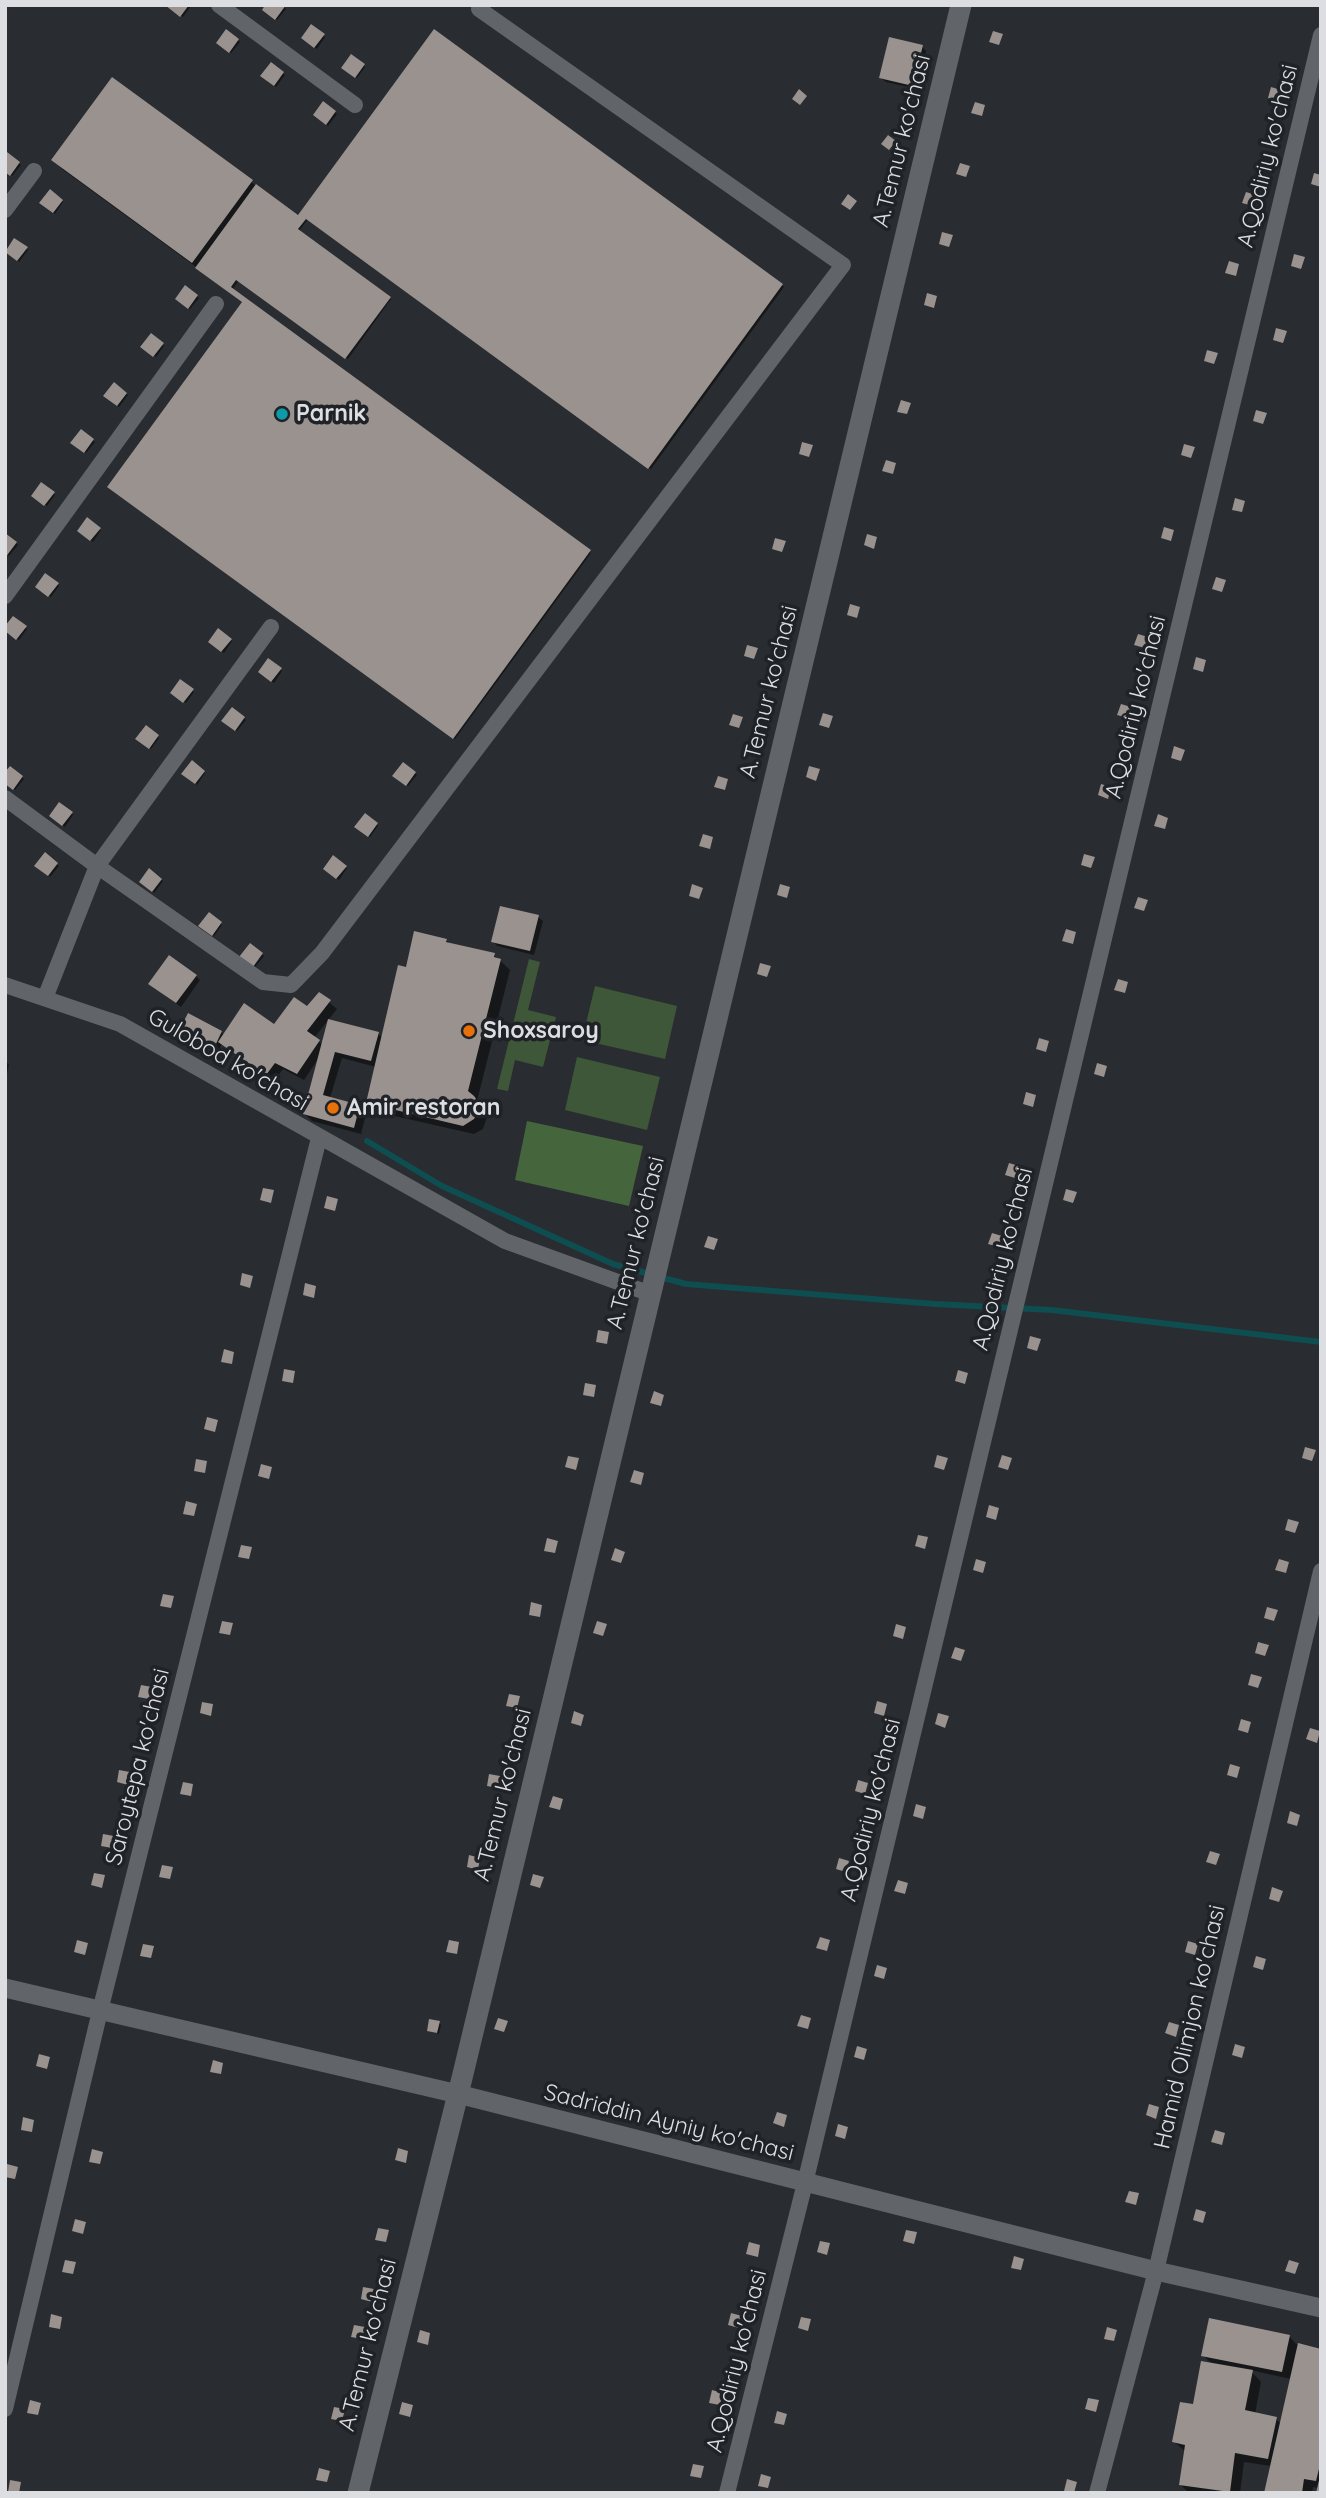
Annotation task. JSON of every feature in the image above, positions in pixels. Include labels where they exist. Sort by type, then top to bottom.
[{"type":"main road","name":"A.Temur ko'chasi","points":[[358,2493],[458,2094],[961,5]]},
{"type":"street","points":[[219,5],[355,105]]},
{"type":"street","points":[[5,798],[262,982],[292,985],[322,953],[842,265],[479,9]]},
{"type":"street","name":"A.Qodiriy ko'chasi","points":[[727,2493],[805,2183],[1321,35]]},
{"type":"street","points":[[5,210],[34,171]]},
{"type":"street","points":[[5,596],[216,303]]},
{"type":"street","points":[[45,998],[97,866],[271,627]]},
{"type":"street","name":"Gulobod ko'chasi","points":[[5,985],[120,1024],[505,1241],[651,1294]]},
{"type":"street","name":"Saroytepa ko'chasi","points":[[5,2409],[100,2011],[319,1138]]},
{"type":"street","name":"Hamid Olimjon ko'chasi","points":[[1097,2493],[1156,2270],[1321,1571]]},
{"type":"street","name":"Sadriddin Ayniy ko'chasi","points":[[5,1988],[458,2094],[805,2183],[1321,2308]]},
{"type":"green space","points":[[529,959],[540,962],[528,1010],[556,1017],[543,1067],[515,1060],[508,1091],[497,1089]]},
{"type":"green space","points":[[595,986],[677,1006],[665,1059],[582,1040]]},
{"type":"green space","points":[[577,1057],[660,1077],[647,1130],[565,1110]]},
{"type":"green space","points":[[527,1121],[643,1146],[629,1206],[515,1180]]},
{"type":"building","points":[[165,5],[189,5],[180,17]]},
{"type":"building","points":[[265,5],[286,5],[275,20],[262,10]]},
{"type":"building","points":[[311,24],[325,34],[314,48],[301,38]]},
{"type":"building","points":[[226,29],[239,39],[229,53],[216,43]]},
{"type":"building","name":"Parnik","points":[[434,29],[783,284],[648,469],[306,219],[298,229],[391,297],[345,359],[236,280],[231,287],[591,550],[453,739],[107,487],[242,302],[195,268],[256,184],[298,215]]},
{"type":"building","points":[[993,31],[1003,34],[999,45],[989,42]]},
{"type":"building","points":[[889,37],[923,45],[913,86],[879,78]]},
{"type":"building","points":[[351,54],[365,64],[355,78],[341,68]]},
{"type":"building","points":[[271,62],[284,72],[274,86],[260,76]]},
{"type":"building","points":[[112,77],[253,180],[192,263],[51,160]]},
{"type":"building","points":[[1271,87],[1281,90],[1278,102],[1268,98]]},
{"type":"building","points":[[799,89],[807,96],[800,105],[792,99]]},
{"type":"building","points":[[323,101],[336,111],[326,125],[313,115]]},
{"type":"building","points":[[975,102],[985,105],[982,116],[971,113]]},
{"type":"building","points":[[888,135],[896,141],[889,150],[881,144]]},
{"type":"building","points":[[7,152],[20,162],[10,176],[5,172]]},
{"type":"building","points":[[960,163],[970,166],[966,177],[956,174]]},
{"type":"building","points":[[1314,173],[1321,175],[1321,187],[1311,184]]},
{"type":"building","points":[[50,189],[63,200],[53,213],[39,203]]},
{"type":"building","points":[[1246,192],[1256,195],[1253,206],[1242,203]]},
{"type":"building","points":[[848,194],[857,201],[850,210],[841,204]]},
{"type":"building","points":[[942,232],[953,235],[949,247],[939,244]]},
{"type":"building","points":[[14,238],[28,247],[17,261],[5,252]]},
{"type":"building","points":[[1294,254],[1305,257],[1301,269],[1291,266]]},
{"type":"building","points":[[1229,261],[1239,264],[1236,276],[1225,273]]},
{"type":"building","points":[[185,285],[198,295],[188,309],[175,299]]},
{"type":"building","points":[[927,293],[937,296],[934,308],[924,305]]},
{"type":"building","points":[[1276,328],[1287,331],[1283,343],[1273,340]]},
{"type":"building","points":[[151,333],[164,343],[153,357],[140,347]]},
{"type":"building","points":[[1207,350],[1218,353],[1214,364],[1204,361]]},
{"type":"building","points":[[114,382],[127,393],[117,406],[103,396]]},
{"type":"building","points":[[901,400],[911,403],[907,414],[897,412]]},
{"type":"building","points":[[1256,410],[1267,413],[1263,424],[1253,421]]},
{"type":"building","points":[[81,429],[94,439],[84,453],[70,443]]},
{"type":"building","points":[[802,442],[813,445],[809,457],[799,454]]},
{"type":"building","points":[[1184,444],[1195,447],[1191,458],[1181,455]]},
{"type":"building","points":[[886,460],[896,463],[893,474],[882,471]]},
{"type":"building","points":[[41,482],[55,492],[44,506],[31,496]]},
{"type":"building","points":[[1235,498],[1245,501],[1242,512],[1232,510]]},
{"type":"building","points":[[87,517],[101,528],[90,541],[77,531]]},
{"type":"building","points":[[1164,527],[1174,530],[1171,541],[1161,538]]},
{"type":"building","points":[[5,533],[17,542],[5,558]]},
{"type":"building","points":[[867,534],[877,537],[874,549],[864,545]]},
{"type":"building","points":[[775,538],[786,541],[782,552],[772,549]]},
{"type":"building","points":[[45,573],[59,583],[48,597],[35,587]]},
{"type":"building","points":[[1216,577],[1226,580],[1222,592],[1212,589]]},
{"type":"building","points":[[850,604],[860,607],[857,618],[847,615]]},
{"type":"building","points":[[13,616],[27,626],[16,640],[5,631],[5,626]]},
{"type":"building","points":[[218,628],[232,639],[221,652],[208,642]]},
{"type":"building","points":[[1138,634],[1148,637],[1145,648],[1134,645]]},
{"type":"building","points":[[747,645],[758,648],[754,659],[744,656]]},
{"type":"building","points":[[1196,657],[1206,660],[1203,672],[1193,669]]},
{"type":"building","points":[[268,658],[282,668],[271,682],[258,672]]},
{"type":"building","points":[[180,679],[194,689],[183,703],[170,693]]},
{"type":"building","points":[[1121,704],[1131,707],[1128,718],[1117,715]]},
{"type":"building","points":[[232,707],[245,717],[235,731],[221,721]]},
{"type":"building","points":[[823,713],[833,716],[829,728],[819,725]]},
{"type":"building","points":[[733,714],[743,717],[739,728],[729,725]]},
{"type":"building","points":[[146,725],[159,735],[149,749],[135,739]]},
{"type":"building","points":[[1174,746],[1185,750],[1181,761],[1171,758]]},
{"type":"building","points":[[192,760],[205,771],[195,784],[181,774]]},
{"type":"building","points":[[403,762],[416,772],[406,786],[392,776]]},
{"type":"building","points":[[10,766],[23,776],[13,790],[5,784],[5,772]]},
{"type":"building","points":[[809,766],[820,769],[816,781],[806,777]]},
{"type":"building","points":[[718,776],[728,779],[725,790],[714,787]]},
{"type":"building","points":[[1101,784],[1111,787],[1108,799],[1098,795]]},
{"type":"building","points":[[59,802],[73,812],[62,826],[49,816]]},
{"type":"building","points":[[365,813],[378,823],[368,837],[354,827]]},
{"type":"building","points":[[1158,814],[1168,818],[1165,829],[1154,826]]},
{"type":"building","points":[[703,834],[713,837],[710,849],[699,846]]},
{"type":"building","points":[[45,852],[58,863],[48,876],[34,866]]},
{"type":"building","points":[[1084,854],[1095,857],[1091,868],[1081,865]]},
{"type":"building","points":[[333,855],[347,866],[336,879],[323,869]]},
{"type":"building","points":[[149,868],[162,879],[152,892],[139,882]]},
{"type":"building","points":[[692,884],[703,888],[699,899],[689,896]]},
{"type":"building","points":[[780,884],[790,887],[787,898],[777,895]]},
{"type":"building","points":[[1138,897],[1148,900],[1144,911],[1134,908]]},
{"type":"building","points":[[500,906],[539,915],[530,951],[491,942]]},
{"type":"building","points":[[209,912],[222,922],[212,936],[198,926]]},
{"type":"building","points":[[1066,929],[1076,932],[1073,944],[1062,941]]},
{"type":"building","points":[[414,931],[447,939],[446,942],[495,953],[494,957],[501,959],[468,1091],[479,1103],[478,1112],[474,1119],[463,1126],[366,1103],[398,965],[406,967]]},
{"type":"building","points":[[250,943],[263,953],[253,967],[239,957]]},
{"type":"building","points":[[169,955],[197,975],[176,1003],[148,984]]},
{"type":"building","points":[[760,963],[771,966],[767,977],[757,974]]},
{"type":"building","points":[[1118,979],[1128,982],[1125,993],[1114,990]]},
{"type":"building","points":[[319,992],[331,1000],[307,1031],[320,1040],[297,1074],[275,1063],[266,1075],[218,1042],[244,1003],[274,1024],[294,997],[307,1006]]},
{"type":"building","points":[[188,1013],[222,1031],[215,1046],[180,1029]]},
{"type":"building","points":[[328,1019],[379,1032],[371,1061],[335,1052],[323,1095],[360,1105],[354,1128],[303,1114]]},
{"type":"building","points":[[1039,1038],[1049,1041],[1046,1052],[1036,1049]]},
{"type":"building","points":[[1097,1063],[1107,1066],[1104,1077],[1094,1074]]},
{"type":"building","points":[[1026,1092],[1036,1095],[1033,1107],[1023,1104]]},
{"type":"building","points":[[1009,1163],[1019,1166],[1015,1178],[1005,1175]]},
{"type":"building","points":[[263,1188],[274,1190],[271,1203],[260,1200]]},
{"type":"building","points":[[1066,1189],[1077,1192],[1073,1203],[1063,1200]]},
{"type":"building","points":[[327,1196],[338,1199],[335,1211],[324,1208]]},
{"type":"building","points":[[992,1233],[1002,1236],[999,1247],[988,1244]]},
{"type":"building","points":[[708,1236],[718,1239],[714,1250],[704,1247]]},
{"type":"building","points":[[242,1273],[253,1276],[250,1288],[240,1285]]},
{"type":"building","points":[[305,1283],[316,1286],[314,1298],[303,1295]]},
{"type":"building","points":[[598,1330],[609,1332],[607,1344],[596,1342]]},
{"type":"building","points":[[1030,1336],[1041,1339],[1037,1351],[1027,1348]]},
{"type":"building","points":[[224,1349],[234,1352],[232,1364],[221,1362]]},
{"type":"building","points":[[284,1369],[295,1371],[293,1383],[282,1381]]},
{"type":"building","points":[[958,1370],[968,1373],[965,1384],[955,1381]]},
{"type":"building","points":[[585,1383],[596,1385],[594,1397],[583,1395]]},
{"type":"building","points":[[654,1391],[664,1395],[661,1406],[650,1403]]},
{"type":"building","points":[[207,1417],[218,1420],[215,1432],[204,1429]]},
{"type":"building","points":[[1305,1447],[1316,1450],[1312,1461],[1302,1458]]},
{"type":"building","points":[[937,1455],[948,1458],[944,1470],[934,1467]]},
{"type":"building","points":[[1002,1455],[1012,1458],[1008,1470],[998,1467]]},
{"type":"building","points":[[568,1456],[579,1458],[576,1470],[565,1467]]},
{"type":"building","points":[[196,1459],[207,1461],[205,1473],[194,1471]]},
{"type":"building","points":[[261,1464],[272,1467],[269,1479],[258,1476]]},
{"type":"building","points":[[634,1470],[644,1473],[641,1485],[630,1482]]},
{"type":"building","points":[[186,1501],[197,1504],[194,1516],[183,1514]]},
{"type":"building","points":[[989,1505],[999,1508],[996,1520],[986,1517]]},
{"type":"building","points":[[1288,1519],[1299,1522],[1295,1533],[1285,1530]]},
{"type":"building","points":[[918,1535],[928,1537],[925,1549],[915,1546]]},
{"type":"building","points":[[547,1538],[558,1541],[555,1553],[544,1551]]},
{"type":"building","points":[[241,1545],[252,1547],[249,1559],[238,1557]]},
{"type":"building","points":[[615,1548],[625,1552],[621,1563],[611,1560]]},
{"type":"building","points":[[976,1559],[986,1562],[983,1573],[973,1570]]},
{"type":"building","points":[[1279,1559],[1289,1562],[1286,1573],[1275,1570]]},
{"type":"building","points":[[163,1594],[174,1596],[171,1608],[160,1606]]},
{"type":"building","points":[[531,1602],[542,1605],[540,1617],[529,1615]]},
{"type":"building","points":[[1267,1607],[1278,1610],[1274,1621],[1264,1618]]},
{"type":"building","points":[[222,1621],[233,1623],[230,1635],[219,1633]]},
{"type":"building","points":[[597,1621],[607,1624],[603,1636],[593,1633]]},
{"type":"building","points":[[896,1624],[906,1627],[903,1639],[893,1636]]},
{"type":"building","points":[[1258,1642],[1269,1645],[1265,1656],[1255,1653]]},
{"type":"building","points":[[955,1647],[965,1650],[961,1661],[951,1658]]},
{"type":"building","points":[[1251,1674],[1262,1677],[1258,1688],[1248,1685]]},
{"type":"building","points":[[141,1685],[152,1687],[149,1699],[138,1697]]},
{"type":"building","points":[[509,1694],[520,1696],[517,1708],[506,1706]]},
{"type":"building","points":[[877,1701],[887,1704],[884,1716],[874,1713]]},
{"type":"building","points":[[202,1702],[213,1704],[211,1716],[200,1713]]},
{"type":"building","points":[[574,1711],[584,1715],[581,1726],[571,1723]]},
{"type":"building","points":[[938,1713],[949,1716],[945,1728],[935,1724]]},
{"type":"building","points":[[1241,1719],[1251,1722],[1248,1733],[1238,1730]]},
{"type":"building","points":[[1310,1728],[1320,1731],[1317,1743],[1306,1739]]},
{"type":"building","points":[[1230,1764],[1240,1767],[1237,1778],[1227,1775]]},
{"type":"building","points":[[119,1770],[130,1772],[128,1785],[117,1782]]},
{"type":"building","points":[[489,1774],[500,1776],[498,1788],[487,1786]]},
{"type":"building","points":[[858,1780],[868,1783],[865,1794],[855,1791]]},
{"type":"building","points":[[183,1782],[193,1784],[191,1796],[180,1794]]},
{"type":"building","points":[[553,1796],[563,1799],[560,1810],[549,1807]]},
{"type":"building","points":[[916,1804],[926,1807],[923,1819],[913,1816]]},
{"type":"building","points":[[1290,1811],[1300,1815],[1297,1826],[1287,1823]]},
{"type":"building","points":[[103,1834],[114,1836],[112,1848],[101,1846]]},
{"type":"building","points":[[1210,1851],[1220,1854],[1216,1865],[1206,1862]]},
{"type":"building","points":[[469,1855],[480,1858],[478,1870],[467,1867]]},
{"type":"building","points":[[839,1858],[849,1861],[846,1872],[836,1869]]},
{"type":"building","points":[[162,1865],[173,1867],[170,1879],[159,1877]]},
{"type":"building","points":[[94,1873],[105,1875],[102,1888],[91,1885]]},
{"type":"building","points":[[533,1874],[544,1877],[540,1888],[530,1885]]},
{"type":"building","points":[[898,1880],[908,1883],[905,1894],[894,1891]]},
{"type":"building","points":[[1272,1887],[1283,1891],[1279,1902],[1269,1899]]},
{"type":"building","points":[[820,1937],[830,1940],[827,1951],[816,1948]]},
{"type":"building","points":[[77,1940],[88,1943],[85,1955],[74,1952]]},
{"type":"building","points":[[449,1940],[459,1942],[457,1954],[446,1952]]},
{"type":"building","points":[[1188,1941],[1198,1944],[1195,1955],[1185,1952]]},
{"type":"building","points":[[143,1944],[154,1946],[151,1958],[140,1956]]},
{"type":"building","points":[[1256,1956],[1266,1959],[1263,1970],[1253,1967]]},
{"type":"building","points":[[877,1965],[887,1968],[884,1979],[874,1976]]},
{"type":"building","points":[[801,2015],[811,2018],[808,2029],[797,2026]]},
{"type":"building","points":[[498,2018],[508,2021],[504,2032],[494,2029]]},
{"type":"building","points":[[429,2019],[440,2021],[437,2033],[427,2031]]},
{"type":"building","points":[[1169,2022],[1179,2025],[1176,2037],[1165,2033]]},
{"type":"building","points":[[1235,2044],[1245,2047],[1242,2058],[1232,2055]]},
{"type":"building","points":[[857,2046],[867,2049],[864,2060],[854,2057]]},
{"type":"building","points":[[39,2054],[50,2057],[47,2069],[36,2066]]},
{"type":"building","points":[[213,2060],[223,2063],[221,2074],[210,2072]]},
{"type":"building","points":[[1149,2104],[1159,2107],[1156,2119],[1146,2115]]},
{"type":"building","points":[[777,2112],[787,2115],[784,2127],[773,2123]]},
{"type":"building","points":[[23,2117],[34,2120],[32,2132],[21,2130]]},
{"type":"building","points":[[838,2124],[848,2127],[845,2139],[835,2136]]},
{"type":"building","points":[[1215,2130],[1225,2133],[1222,2145],[1211,2142]]},
{"type":"building","points":[[398,2148],[408,2151],[406,2163],[395,2160]]},
{"type":"building","points":[[92,2149],[103,2152],[100,2164],[89,2162]]},
{"type":"building","points":[[7,2164],[18,2167],[15,2179],[5,2177]]},
{"type":"building","points":[[1129,2191],[1139,2193],[1136,2205],[1125,2202]]},
{"type":"building","points":[[1196,2209],[1206,2212],[1203,2223],[1193,2220]]},
{"type":"building","points":[[75,2219],[86,2222],[83,2234],[72,2231]]},
{"type":"building","points":[[378,2228],[389,2230],[386,2242],[375,2240]]},
{"type":"building","points":[[906,2230],[917,2232],[914,2244],[903,2241]]},
{"type":"building","points":[[820,2241],[830,2243],[827,2255],[817,2252]]},
{"type":"building","points":[[749,2242],[760,2245],[758,2257],[746,2254]]},
{"type":"building","points":[[1014,2256],[1024,2259],[1021,2270],[1011,2268]]},
{"type":"building","points":[[65,2260],[76,2262],[73,2274],[62,2272]]},
{"type":"building","points":[[1289,2260],[1299,2263],[1295,2274],[1285,2271]]},
{"type":"building","points":[[363,2287],[374,2289],[372,2302],[361,2299]]},
{"type":"building","points":[[731,2313],[742,2316],[739,2328],[728,2325]]},
{"type":"building","points":[[51,2314],[62,2317],[60,2329],[49,2327]]},
{"type":"building","points":[[801,2317],[811,2319],[808,2331],[798,2328]]},
{"type":"building","points":[[1209,2318],[1290,2335],[1282,2372],[1201,2356]]},
{"type":"building","points":[[354,2325],[365,2327],[362,2339],[351,2337]]},
{"type":"building","points":[[1107,2327],[1117,2330],[1114,2341],[1104,2339]]},
{"type":"building","points":[[420,2330],[430,2333],[428,2345],[417,2342]]},
{"type":"building","points":[[1298,2343],[1321,2349],[1321,2461],[1316,2481],[1304,2479],[1302,2493],[1264,2493]]},
{"type":"building","points":[[1201,2361],[1253,2370],[1245,2410],[1277,2417],[1268,2459],[1235,2453],[1230,2492],[1179,2485],[1185,2445],[1172,2442],[1180,2402],[1193,2404]]},
{"type":"building","points":[[712,2390],[723,2393],[720,2405],[709,2403]]},
{"type":"building","points":[[1088,2398],[1099,2400],[1096,2412],[1085,2409]]},
{"type":"building","points":[[30,2400],[41,2403],[38,2415],[27,2413]]},
{"type":"building","points":[[402,2402],[413,2405],[410,2417],[399,2414]]},
{"type":"building","points":[[334,2407],[345,2409],[342,2421],[331,2419]]},
{"type":"building","points":[[777,2411],[787,2414],[784,2425],[774,2423]]},
{"type":"building","points":[[693,2464],[704,2466],[701,2478],[690,2476]]},
{"type":"building","points":[[319,2468],[330,2471],[327,2482],[316,2480]]},
{"type":"building","points":[[761,2474],[771,2477],[768,2488],[758,2486]]},
{"type":"building","points":[[1320,2476],[1321,2493],[1316,2493]]},
{"type":"building","points":[[1067,2479],[1077,2482],[1074,2493],[1064,2491]]},
{"type":"building","points":[[10,2480],[21,2482],[19,2493],[8,2492]]},
{"type":"waterway","points":[[367,1141],[442,1186],[613,1264],[686,1284],[935,1304],[1052,1310],[1321,1342]]},
{"type":"place","name":"Parnik","points":[[282,414]]},
{"type":"place","name":"Shoxsaroy","points":[[469,1031]]},
{"type":"place","name":"Amir restoran","points":[[333,1108]]}]
